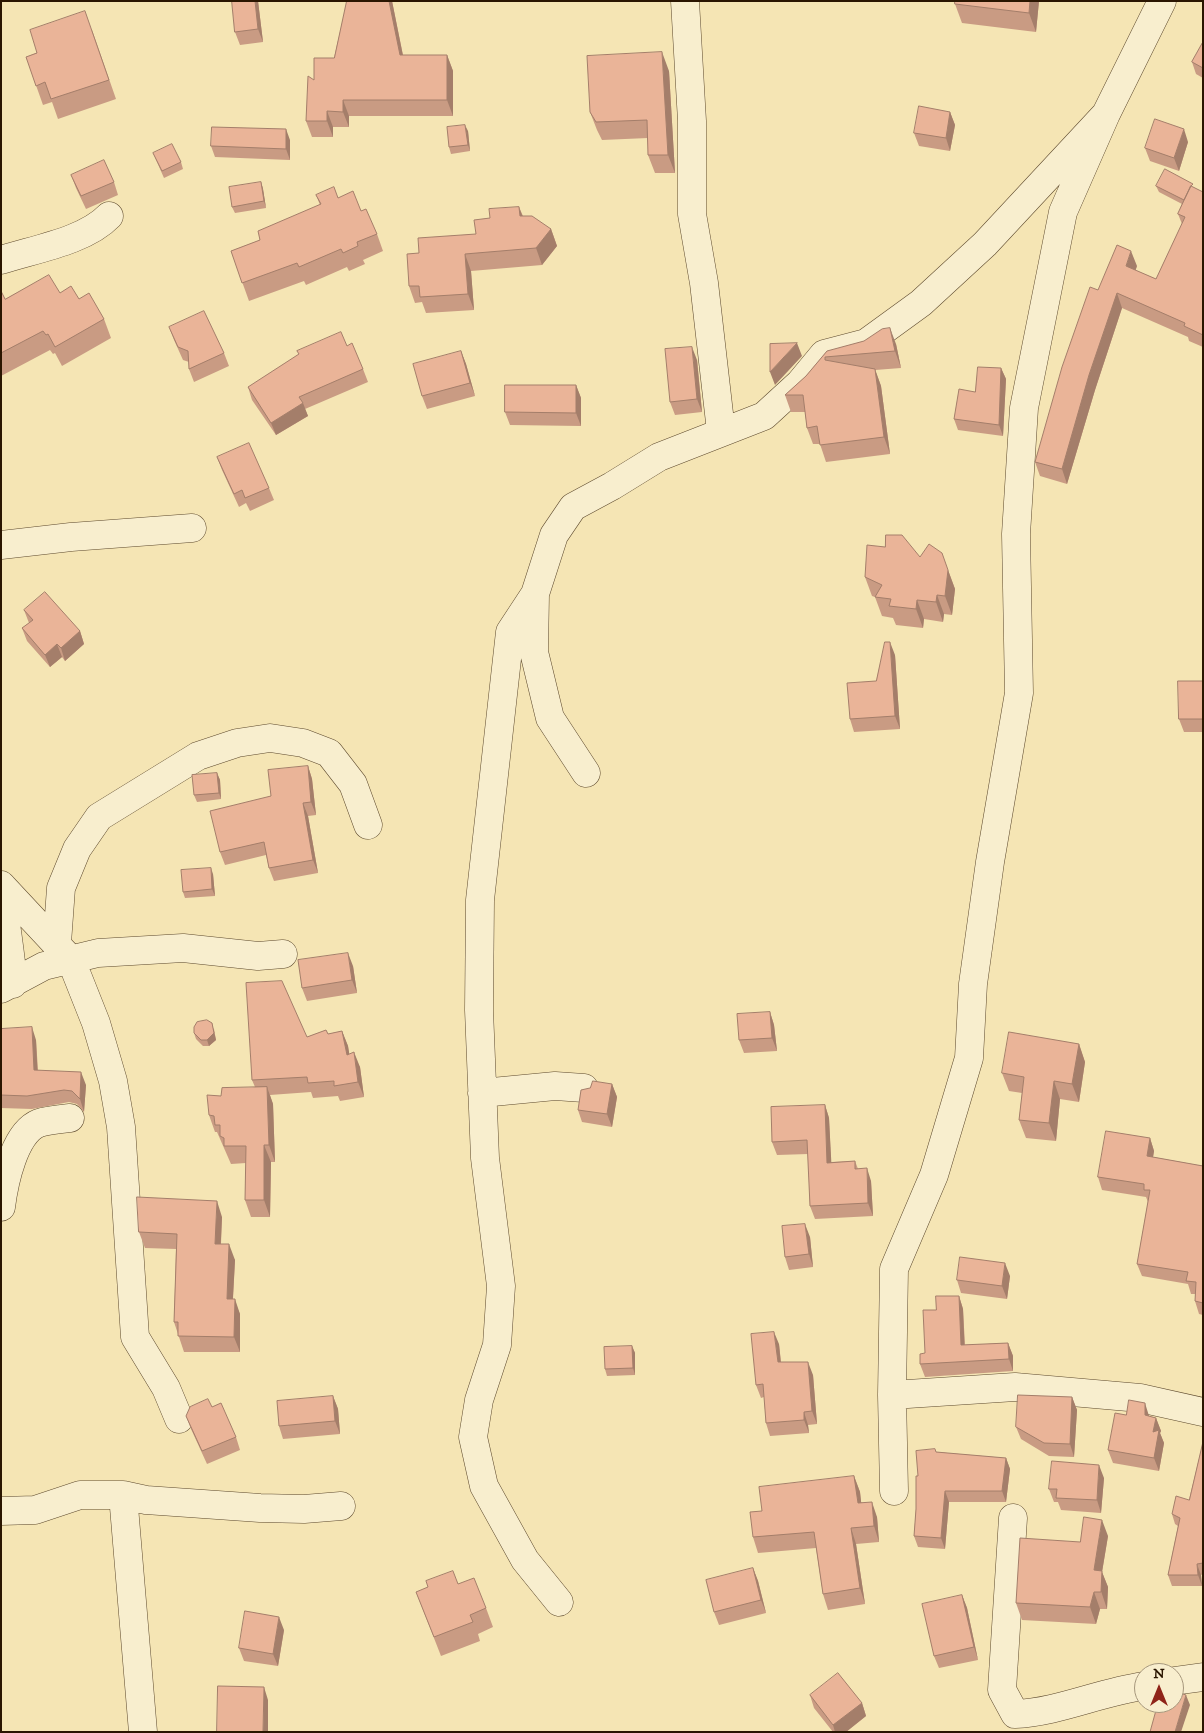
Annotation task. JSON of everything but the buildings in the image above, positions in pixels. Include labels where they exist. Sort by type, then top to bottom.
[{"type":"street","points":[[685,1],[692,121],[692,214],[704,283],[721,431]]},
{"type":"street","points":[[894,1491],[892,1396],[894,1269],[934,1175],[969,1058],[973,984],[990,862],[1019,693],[1016,534],[1024,408],[1063,212],[1106,114],[1162,1]]},
{"type":"street","points":[[559,1602],[525,1560],[484,1486],[473,1437],[479,1400],[497,1345],[501,1286],[485,1158],[479,1010],[480,900],[510,632],[535,594],[554,535],[574,507],[659,457],[721,431],[764,416],[800,383],[824,354],[866,343],[921,303],[985,244],[1106,114]]},
{"type":"street","points":[[1,260],[84,234],[100,226],[109,216]]},
{"type":"street","points":[[1,545],[71,537],[192,528]]},
{"type":"street","points":[[535,594],[534,652],[550,718],[586,773]]},
{"type":"street","points":[[64,952],[61,888],[77,850],[99,817],[198,756],[238,743],[270,738],[303,743],[329,753],[353,784],[368,826]]},
{"type":"street","points":[[2,886],[64,952],[96,1023],[114,1081],[122,1136],[135,1337],[166,1388],[179,1419]]},
{"type":"street","points":[[2,886],[4,916],[11,960],[7,986]]},
{"type":"street","points":[[7,986],[44,966],[64,952],[98,953],[183,948],[258,956],[283,954]]},
{"type":"street","points":[[482,1093],[555,1086],[584,1088]]},
{"type":"street","points":[[1,1208],[4,1186],[20,1139],[38,1123],[70,1118]]},
{"type":"street","points":[[892,1396],[1015,1387],[1140,1398],[1203,1412]]},
{"type":"street","points":[[1,1511],[35,1510],[80,1495],[123,1495],[146,1500],[260,1508],[304,1509],[341,1506]]},
{"type":"street","points":[[123,1495],[143,1732]]},
{"type":"street","points":[[1013,1518],[1002,1690],[1015,1714],[1039,1713],[1121,1689],[1134,1687]]},
{"type":"street","points":[[1184,1680],[1203,1677]]}]
